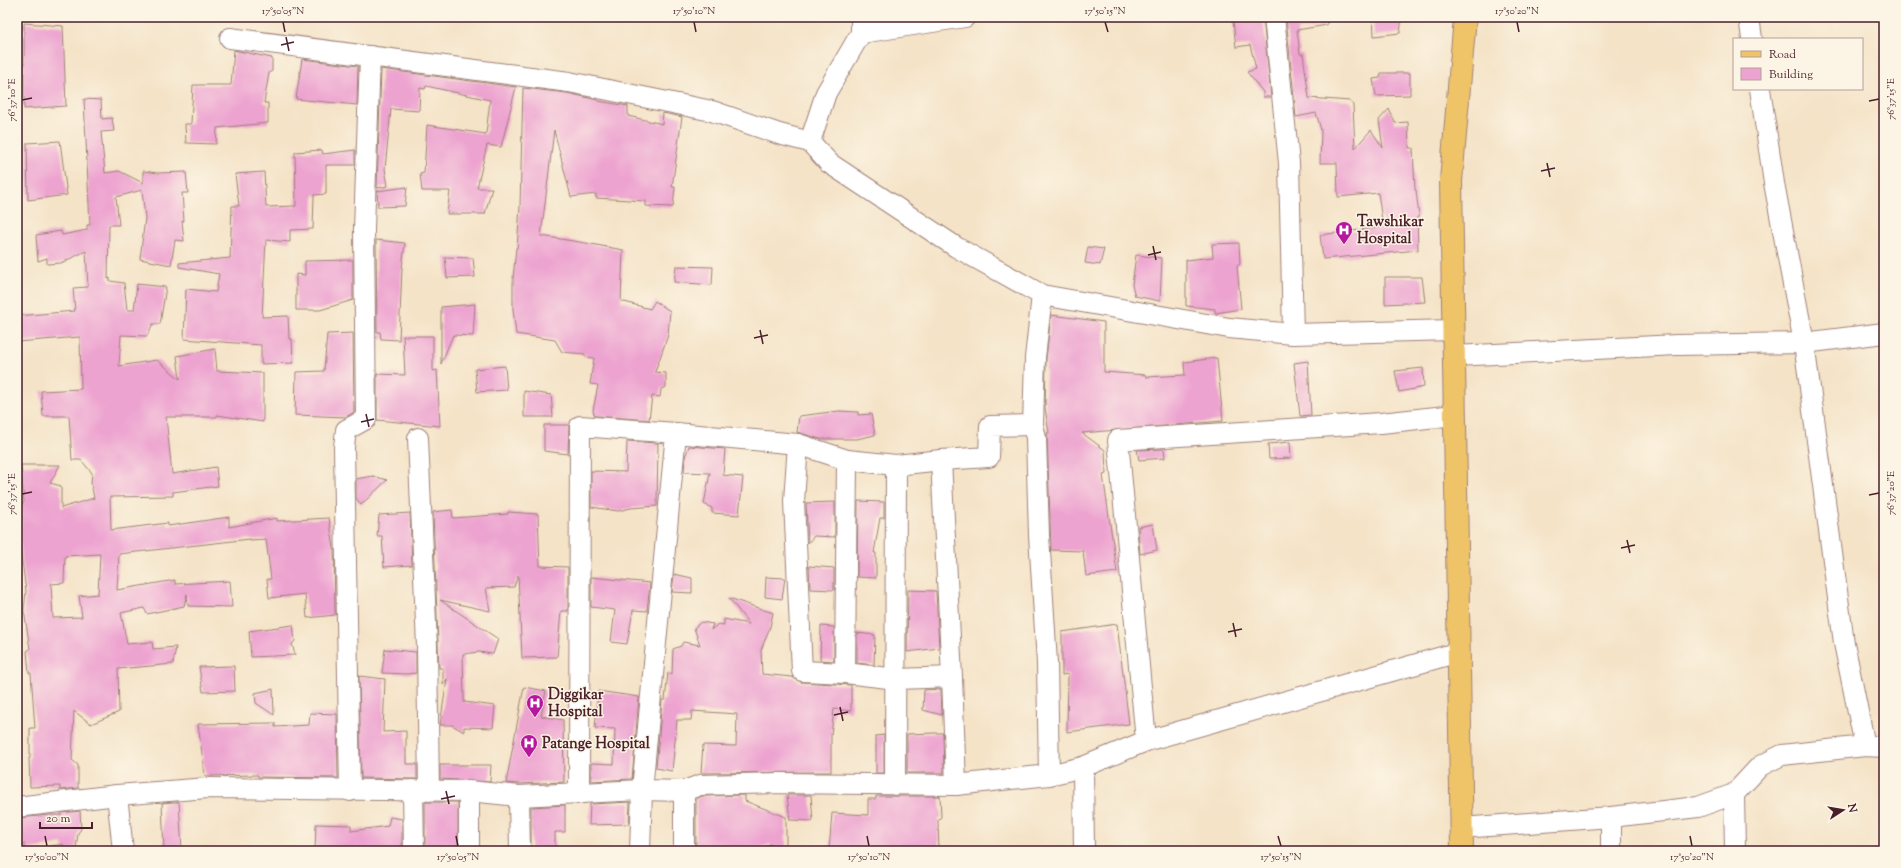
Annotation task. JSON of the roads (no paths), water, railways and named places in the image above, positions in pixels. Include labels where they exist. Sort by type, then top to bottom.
[{"type":"main road","points":[[1462,851],[1451,181],[1465,17]]},
{"type":"street","points":[[810,142],[826,93],[861,25],[965,17]]},
{"type":"street","points":[[1274,17],[1289,163],[1293,334]]},
{"type":"street","points":[[1749,17],[1752,38]]},
{"type":"street","points":[[230,38],[569,82],[712,111],[779,134],[810,142],[829,163],[956,247],[1042,295],[1229,328],[1293,334],[1454,330]]},
{"type":"street","points":[[350,791],[344,447],[346,430],[366,419],[364,229],[370,56]]},
{"type":"street","points":[[1461,828],[1611,817],[1698,807],[1734,794],[1760,766],[1782,755],[1874,747],[1844,643],[1804,343],[1774,183],[1760,90]]},
{"type":"street","points":[[1042,295],[1035,358],[1033,425],[1036,438],[1039,535],[1047,663],[1049,775]]},
{"type":"street","points":[[1454,356],[1677,345],[1804,343],[1884,333]]},
{"type":"street","points":[[1146,741],[1118,440],[1381,423],[1455,415]]},
{"type":"street","points":[[579,794],[580,426],[798,444],[847,460],[896,465],[989,456],[990,426],[1033,425]]},
{"type":"street","points":[[640,851],[642,790],[676,433]]},
{"type":"street","points":[[414,851],[421,791],[427,646],[418,438]]},
{"type":"street","points":[[798,444],[794,501],[802,671],[845,673],[897,679],[952,677]]},
{"type":"street","points":[[845,673],[847,460]]},
{"type":"street","points":[[941,460],[956,785]]},
{"type":"street","points":[[895,784],[897,679],[896,465]]},
{"type":"street","points":[[17,807],[117,795],[208,788],[350,791],[469,791],[519,796],[642,790],[684,791],[700,785],[956,785],[1049,775],[1083,767],[1146,741],[1459,652]]},
{"type":"street","points":[[1083,767],[1084,851]]},
{"type":"street","points":[[469,791],[469,851]]},
{"type":"street","points":[[684,791],[684,851]]},
{"type":"street","points":[[1734,794],[1735,851]]},
{"type":"street","points":[[117,795],[123,851]]},
{"type":"street","points":[[519,796],[520,851]]},
{"type":"street","points":[[1611,817],[1611,851]]},
{"type":"place","name":"Tawshikar Hospital","points":[[1344,245]]},
{"type":"place","name":"Diggikar Hospital","points":[[535,718]]},
{"type":"place","name":"Patange Hospital","points":[[529,758]]}]
